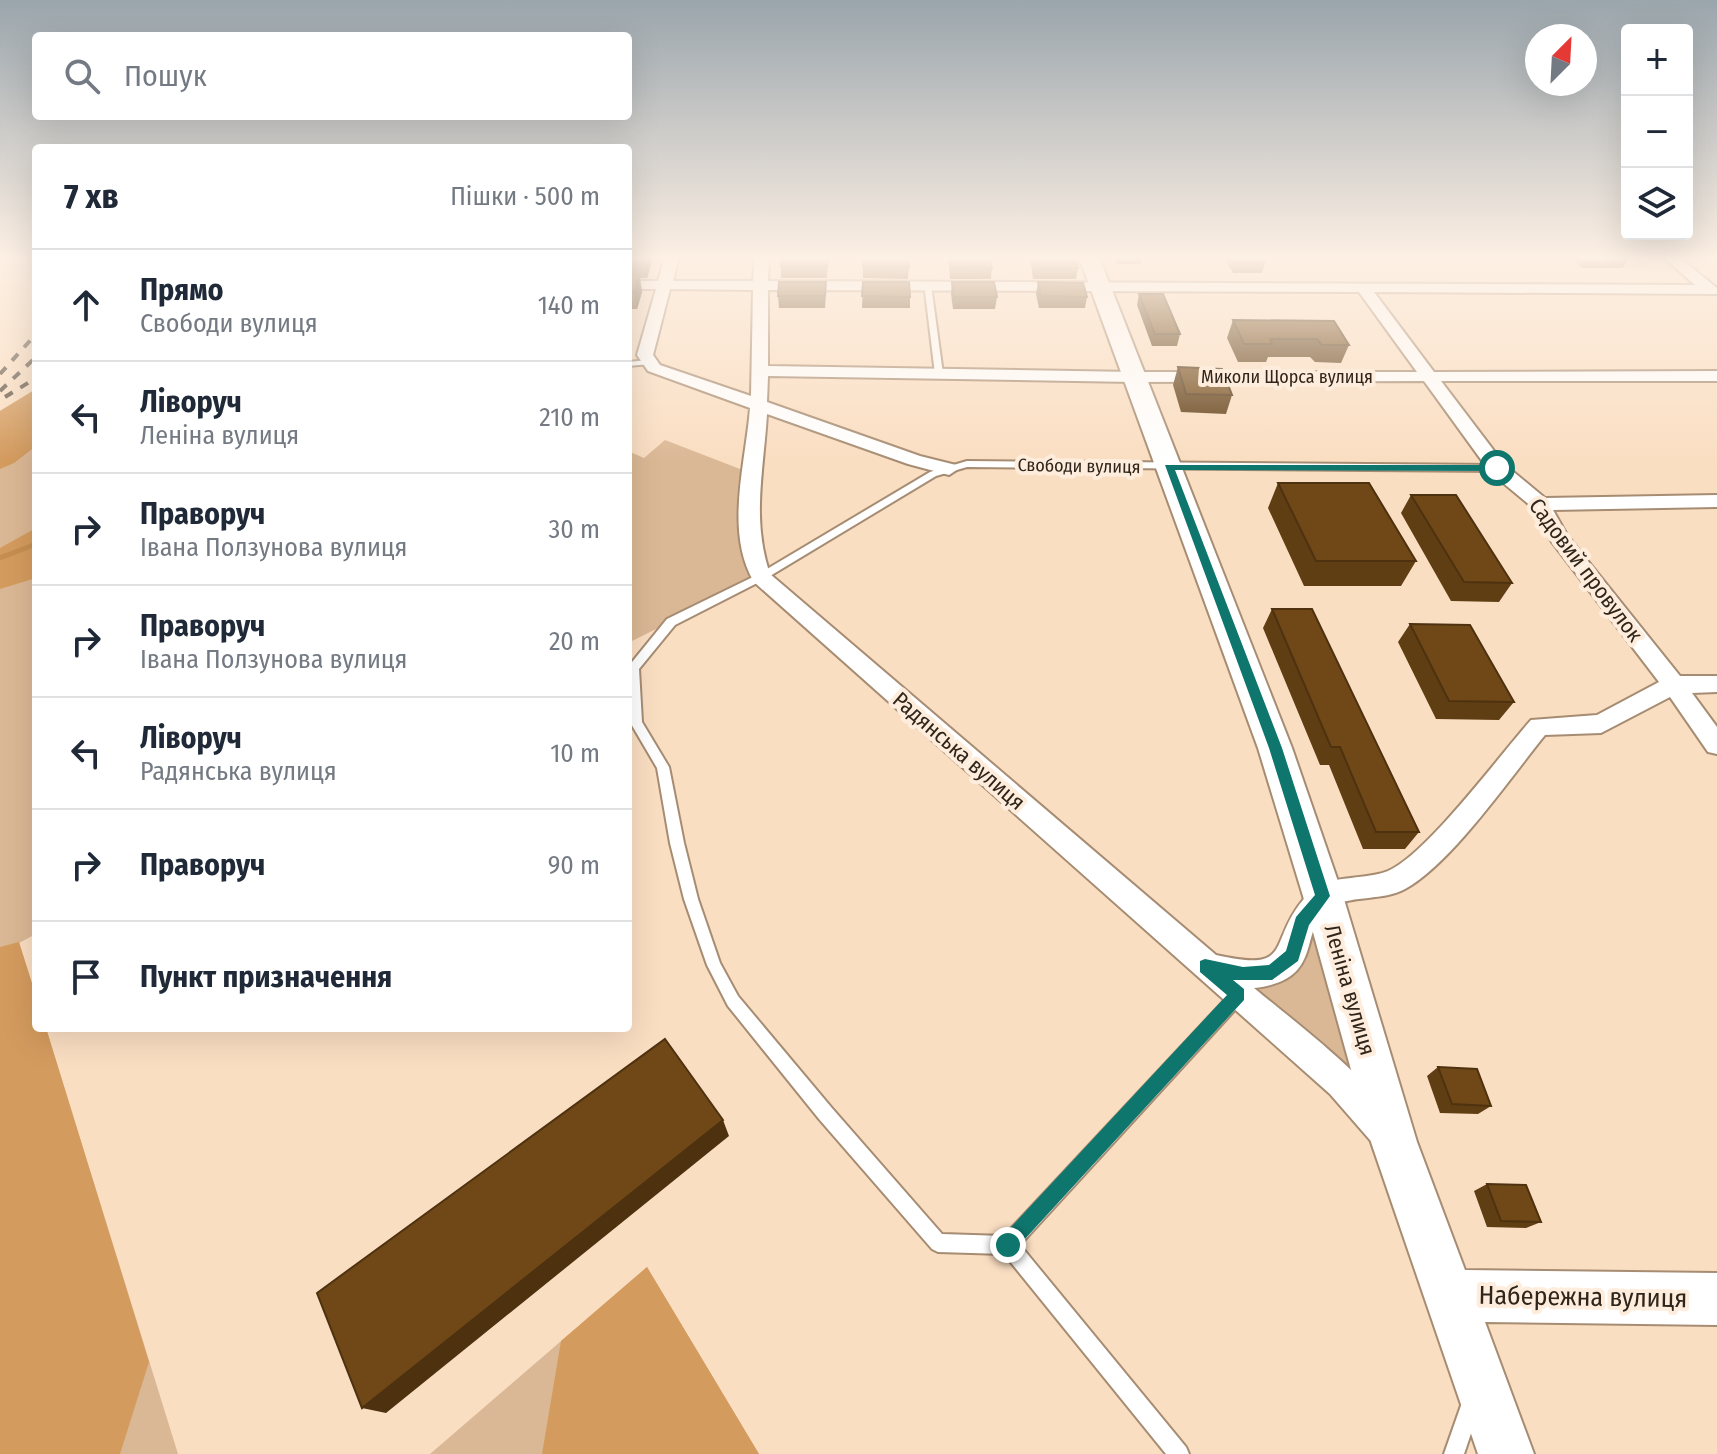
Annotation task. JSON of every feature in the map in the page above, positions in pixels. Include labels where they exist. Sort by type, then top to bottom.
[{"type":"street","points":[[648,362],[645,355],[654,325]]},
{"type":"street","points":[[760,325],[759,406],[748,530],[751,556],[761,577]]},
{"type":"street","name":"Леніна вулиця","points":[[1114,325],[1275,748],[1323,896],[1394,1142],[1506,1454]]},
{"type":"street","name":"Садовий провулок","points":[[1391,325],[1497,468],[1540,504],[1559,538],[1717,745]]},
{"type":"street","name":"Свободи вулиця","points":[[648,362],[654,368],[759,406],[914,460],[949,469]]},
{"type":"street","name":"Миколи Щорса вулиця","points":[[760,371],[1134,377],[1717,376]]},
{"type":"street","points":[[1540,504],[1717,501]]},
{"type":"street","name":"Радянська вулиця","points":[[761,577],[1341,1083],[1394,1142]]},
{"type":"street","points":[[1205,967],[1243,975],[1272,972],[1292,956],[1302,922],[1323,896],[1395,881],[1432,853],[1539,726],[1601,724],[1674,685],[1717,684]]},
{"type":"street","name":"Набережна вулиця","points":[[1449,1296],[1717,1299]]},
{"type":"lane","points":[[932,325],[939,374]]},
{"type":"lane","points":[[632,364],[648,362]]},
{"type":"lane","name":"Свободи вулиця","points":[[1008,1245],[938,1243],[733,1001],[714,965],[691,899],[663,767],[636,722],[633,668],[671,622],[761,577],[933,474],[967,464],[1497,468]]},
{"type":"lane","points":[[1179,1454],[1008,1245],[1239,995]]},
{"type":"lane","points":[[1454,1454],[1479,1384]]},
{"type":"shaded area","points":[[32,391],[32,936],[19,943],[32,984],[32,1032],[47,1032],[178,1454],[0,1454],[0,411]]},
{"type":"shaded area","points":[[32,391],[32,449],[0,469],[0,411]]},
{"type":"shaded area","points":[[665,440],[753,474],[761,577],[632,641],[632,453],[644,458]]},
{"type":"shaded area","points":[[32,530],[32,579],[0,589],[0,548]]},
{"type":"shaded area","points":[[1323,896],[1394,1142],[1205,967],[1272,972]]},
{"type":"shaded area","points":[[19,942],[32,983],[32,1032],[47,1032],[149,1362],[120,1454],[0,1454],[0,947]]},
{"type":"shaded area","points":[[647,1267],[759,1454],[430,1454]]},
{"type":"shaded area","points":[[647,1267],[759,1454],[542,1454],[561,1341]]},
{"type":"building","points":[[1151,325],[1176,325],[1180,334],[1155,334]]},
{"type":"building","points":[[1235,325],[1336,325],[1349,345],[1322,345],[1317,339],[1270,339],[1272,344],[1244,344]]},
{"type":"building","points":[[1178,367],[1222,369],[1232,395],[1186,394]]},
{"type":"building","points":[[1278,483],[1369,483],[1416,561],[1316,561]]},
{"type":"building","points":[[1411,495],[1456,495],[1512,583],[1464,582]]},
{"type":"building","points":[[1272,609],[1312,609],[1419,832],[1376,832],[1340,747],[1331,747]]},
{"type":"building","points":[[1410,624],[1470,625],[1514,702],[1449,701]]},
{"type":"building","points":[[665,1039],[723,1120],[362,1408],[317,1293]]},
{"type":"building","points":[[1438,1067],[1477,1069],[1491,1106],[1452,1104]]},
{"type":"building","points":[[1487,1184],[1526,1185],[1541,1222],[1501,1221]]},
{"type":"waterway","points":[[0,558],[32,546]]},
{"type":"railway","points":[[0,374],[32,338]]},
{"type":"railway","points":[[0,391],[32,361]]},
{"type":"railway","points":[[5,397],[32,380]]},
{"type":"route","points":[[1008,1245],[1239,995],[1205,967],[1243,975],[1272,972],[1292,956],[1302,922],[1323,896],[1275,748],[1169,467],[1497,468]]}]
